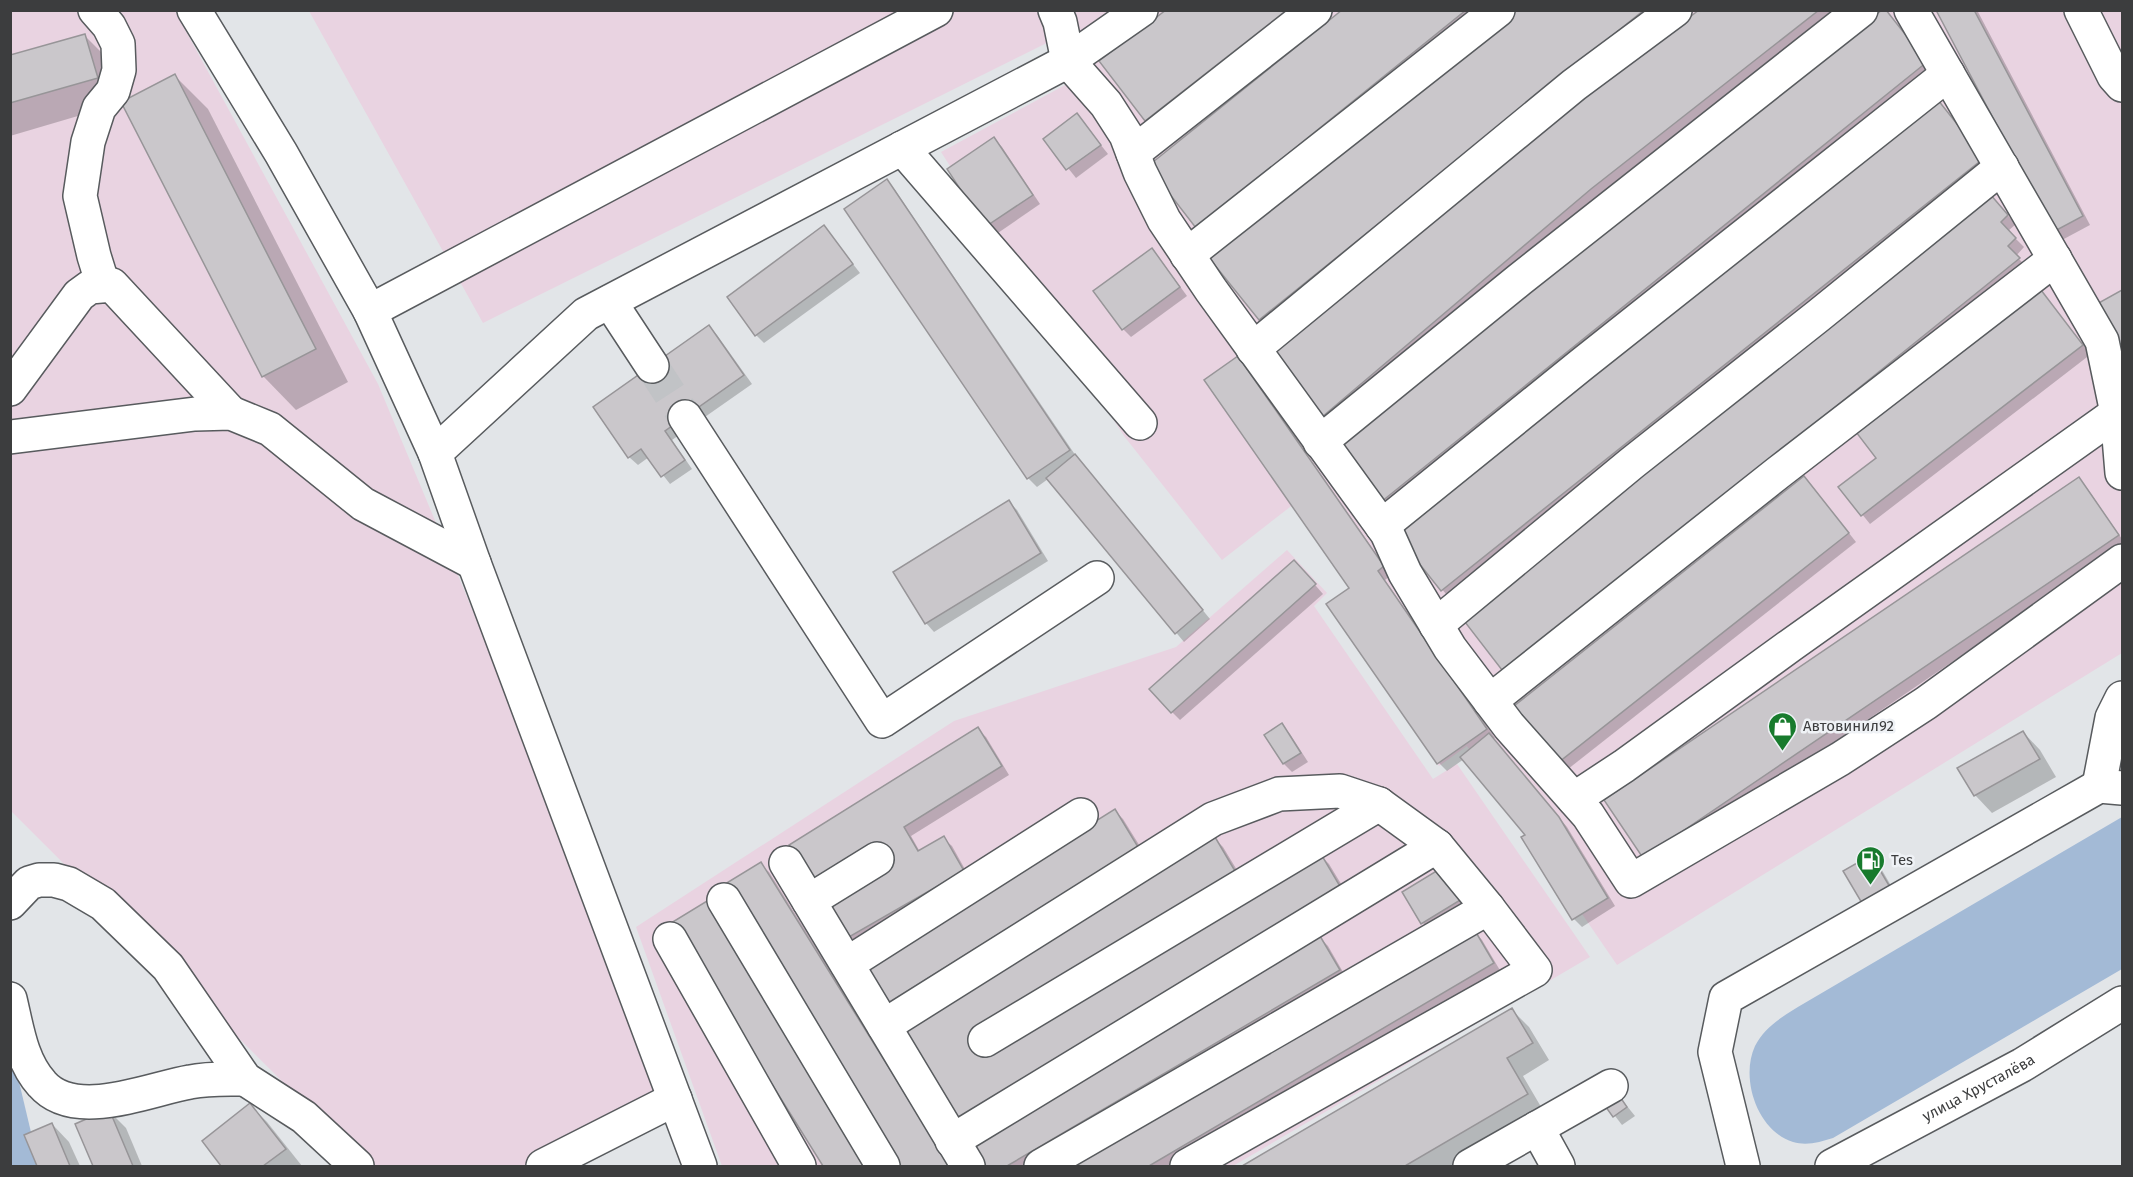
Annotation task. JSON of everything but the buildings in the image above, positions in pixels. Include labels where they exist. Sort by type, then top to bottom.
[{"type":"main road","points":[[95,10],[109,26],[118,44],[119,70],[113,91],[99,108],[88,142],[80,196],[103,285]]},
{"type":"main road","points":[[194,10],[281,153],[370,311],[435,453],[700,1167]]},
{"type":"main road","points":[[370,311],[936,10]]},
{"type":"main road","points":[[1055,10],[1060,22],[1068,61],[1106,104],[1126,135],[1140,172],[1164,220],[1253,349],[1382,526],[1405,573],[1450,648],[1509,726],[1574,799],[1604,839],[1631,881],[1840,759],[1926,703],[2122,561]]},
{"type":"main road","points":[[435,453],[586,314],[1068,61],[1140,10]]},
{"type":"main road","points":[[1133,153],[1315,10]]},
{"type":"main road","points":[[1188,255],[1498,10]]},
{"type":"main road","points":[[1253,349],[1574,85],[1675,10]]},
{"type":"main road","points":[[1320,442],[1528,273],[1861,10]]},
{"type":"main road","points":[[1911,10],[2102,341],[2117,413],[2122,473]]},
{"type":"main road","points":[[2081,10],[2114,76],[2122,85]]},
{"type":"main road","points":[[1382,526],[1948,74]]},
{"type":"main road","points":[[902,148],[1140,423]]},
{"type":"main road","points":[[1436,625],[1632,463],[2002,167]]},
{"type":"main road","points":[[1490,701],[1779,472],[2055,260]]},
{"type":"main road","points":[[10,389],[79,295],[90,287],[112,285],[231,413]]},
{"type":"main road","points":[[610,302],[652,366]]},
{"type":"main road","points":[[10,436],[195,414],[231,413],[270,429],[363,504],[474,563]]},
{"type":"main road","points":[[1574,799],[1624,766],[2117,413]]},
{"type":"main road","points":[[685,417],[882,721],[1097,578]]},
{"type":"main road","points":[[1743,1167],[1715,1052],[1726,998],[2111,787],[2112,718],[2122,698]]},
{"type":"main road","points":[[884,1026],[1213,819],[1279,794],[1340,791],[1379,804],[1437,846],[1535,970],[1187,1167]]},
{"type":"main road","points":[[985,1040],[1379,804]]},
{"type":"main road","points":[[847,964],[1081,815]]},
{"type":"main road","points":[[786,863],[960,1154],[1437,846]]},
{"type":"main road","points":[[809,901],[877,859]]},
{"type":"main road","points":[[14,887],[39,880],[54,880],[69,884],[103,904],[168,967],[245,1079],[304,1118],[357,1167]]},
{"type":"main road","points":[[724,900],[883,1167]]},
{"type":"main road","points":[[1041,1167],[1488,908]]},
{"type":"main road","points":[[670,939],[798,1167]]},
{"type":"main road","points":[[10,999],[28,1063],[42,1084],[57,1097],[88,1103],[141,1094],[190,1082],[245,1079]]},
{"type":"main road","name":"улица Хрусталёва","points":[[1832,1167],[2022,1065],[2122,1003]]},
{"type":"main road","points":[[1470,1167],[1611,1086]]},
{"type":"main road","points":[[543,1167],[675,1099]]},
{"type":"main road","points":[[1537,1128],[1558,1167]]},
{"type":"shaded area","points":[[1063,10],[1073,30],[483,323],[309,11]]},
{"type":"shaded area","points":[[10,11],[175,11],[378,384],[677,1100],[539,1166],[367,1166],[11,811]]},
{"type":"shaded area","points":[[1064,11],[2122,11],[2122,653],[1617,965],[1467,746],[1439,766],[1335,608],[1363,588],[1299,500],[1222,560],[1124,436],[941,152],[1093,70]]},
{"type":"shaded area","points":[[1287,550],[1327,593],[1314,606],[1433,779],[1457,764],[1590,957],[1233,1166],[722,1166],[636,927],[954,721],[1176,647]]},
{"type":"shaded area","points":[[2122,817],[2122,969],[1833,1138],[1803,1144],[1780,1136],[1770,1127],[1755,1102],[1750,1073],[1755,1046],[1770,1027],[1803,1004]]},
{"type":"shaded area","points":[[11,1048],[39,1166],[11,1166]]},
{"type":"tunnel","points":[[652,366],[685,417]]},
{"type":"place","name":"Автовинил92","points":[[1782,752]]},
{"type":"place","name":"Tes","points":[[1870,886]]}]
